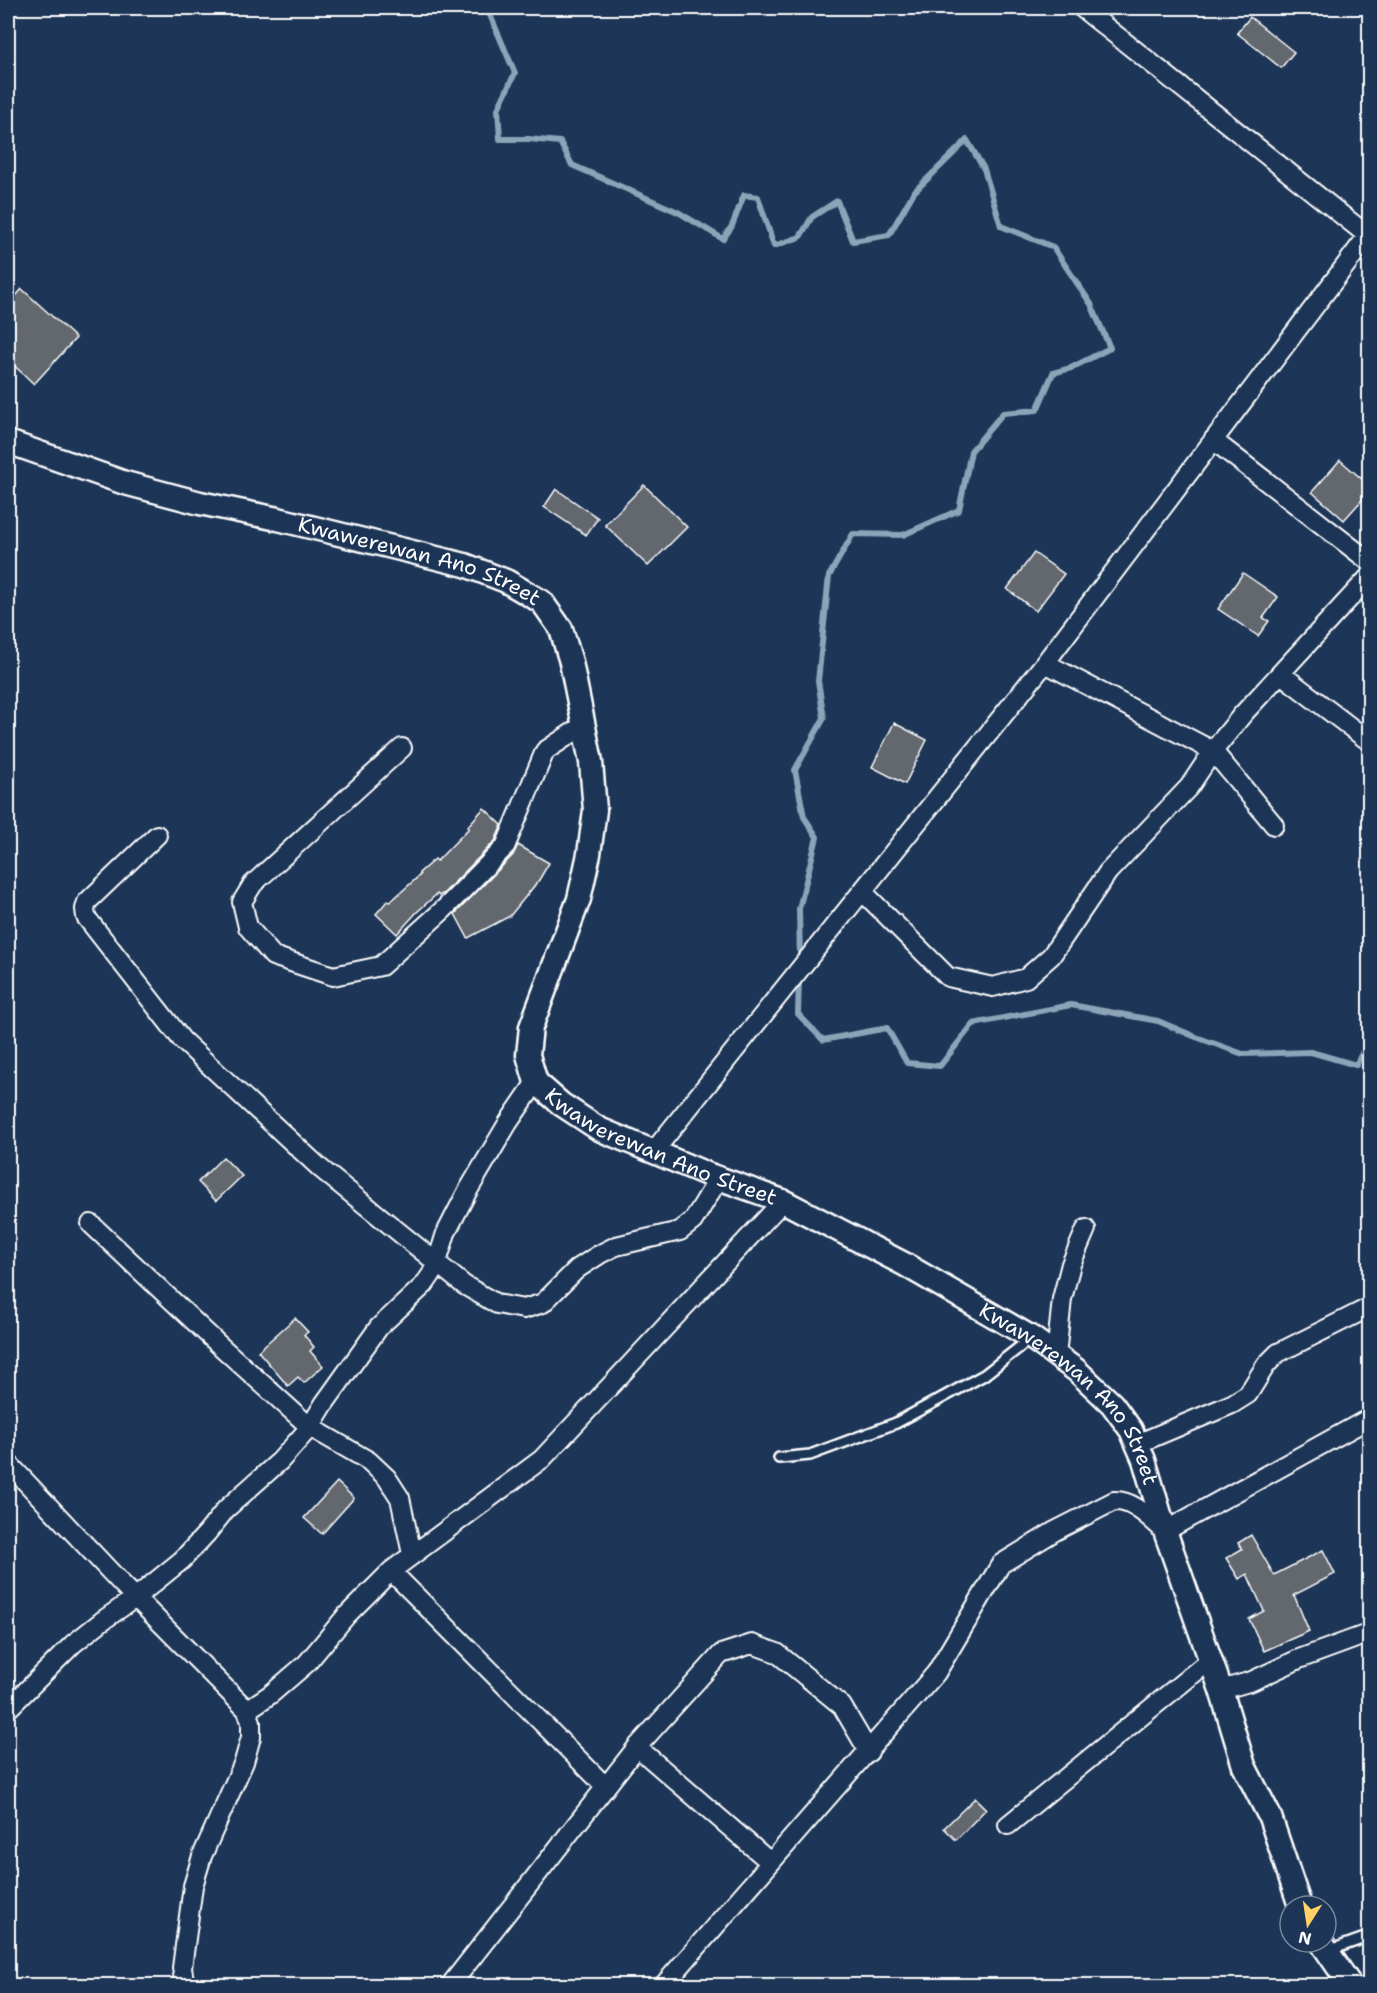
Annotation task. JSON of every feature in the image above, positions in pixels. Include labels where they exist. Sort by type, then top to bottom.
[{"type":"street","points":[[654,1151],[1045,663],[1368,234],[1082,8]]},
{"type":"street","points":[[1214,440],[1370,562]]},
{"type":"street","name":"Kwawerewan Ano Street","points":[[8,442],[125,483],[465,565],[506,581],[542,602],[561,629],[571,662],[591,762],[595,810],[589,854],[579,899],[531,1028],[528,1055],[536,1082],[561,1104],[599,1129],[719,1178],[783,1201],[904,1264],[1032,1338],[1076,1370],[1112,1404],[1131,1430],[1144,1460],[1165,1531],[1221,1690],[1244,1766],[1270,1817],[1296,1894]]},
{"type":"street","points":[[862,891],[948,977],[993,987],[1026,978],[1051,957],[1108,872],[1189,787],[1213,751],[1243,714],[1370,576]]},
{"type":"street","points":[[1045,663],[1213,751],[1274,825]]},
{"type":"street","points":[[1281,674],[1370,742]]},
{"type":"street","points":[[402,748],[252,884],[242,902],[248,927],[273,956],[333,976],[381,966],[444,909],[505,847],[544,751],[584,725]]},
{"type":"street","points":[[157,835],[87,902],[86,917],[182,1040],[320,1168],[464,1286],[497,1304],[524,1309],[543,1303],[577,1269],[616,1246],[680,1231],[693,1221],[719,1178]]},
{"type":"street","points":[[8,1708],[73,1644],[182,1560],[226,1509],[280,1461],[310,1427],[379,1327],[424,1285],[437,1262],[446,1233],[466,1194],[508,1123],[536,1082]]},
{"type":"street","points":[[246,1710],[271,1694],[307,1663],[346,1616],[391,1571],[542,1459],[783,1201]]},
{"type":"street","points":[[91,1224],[310,1427],[369,1461],[387,1478],[399,1498],[412,1554]]},
{"type":"street","points":[[1056,1356],[1062,1299],[1071,1263],[1086,1230]]},
{"type":"street","points":[[1137,1444],[1232,1404],[1248,1394],[1266,1365],[1278,1353],[1370,1307]]},
{"type":"street","points":[[663,1986],[936,1673],[1001,1564],[1055,1531],[1114,1501],[1123,1500],[1132,1505],[1165,1531],[1370,1418]]},
{"type":"street","points":[[8,1463],[135,1598],[246,1710],[251,1737],[244,1762],[202,1856],[193,1886],[182,1968],[185,1986]]},
{"type":"street","points":[[391,1571],[606,1787]]},
{"type":"street","points":[[1221,1690],[1251,1681],[1299,1659],[1370,1633]]},
{"type":"street","points":[[452,1983],[637,1747],[721,1654],[752,1644],[777,1653],[842,1706],[869,1752]]},
{"type":"street","points":[[1008,1825],[1209,1661]]},
{"type":"street","points":[[637,1747],[770,1862]]},
{"type":"street","points":[[1330,1954],[1351,1986]]},
{"type":"lane","points":[[779,1458],[810,1455],[896,1423],[984,1375],[1032,1338]]},
{"type":"lane","points":[[1338,1944],[1370,1936]]},
{"type":"building","points":[[1250,17],[1294,52],[1281,68],[1237,33]]},
{"type":"building","points":[[22,289],[76,338],[34,384],[8,360],[8,305]]},
{"type":"building","points":[[1340,460],[1370,486],[1370,491],[1344,520],[1312,492]]},
{"type":"building","points":[[644,485],[687,527],[648,566],[605,525]]},
{"type":"building","points":[[556,489],[598,518],[586,535],[544,507]]},
{"type":"building","points":[[1034,553],[1064,574],[1036,611],[1007,589]]},
{"type":"building","points":[[1243,573],[1278,597],[1263,618],[1269,621],[1258,636],[1218,609]]},
{"type":"building","points":[[894,723],[927,740],[905,784],[872,767]]},
{"type":"building","points":[[484,808],[502,825],[495,841],[444,893],[439,896],[437,894],[397,934],[376,914],[388,900],[390,902],[435,859],[437,861],[469,828],[467,827]]},
{"type":"building","points":[[518,845],[549,863],[539,880],[510,916],[468,938],[455,914],[513,855]]},
{"type":"building","points":[[223,1157],[242,1176],[216,1201],[198,1182]]},
{"type":"building","points":[[295,1318],[308,1332],[304,1335],[314,1347],[310,1351],[323,1366],[304,1383],[298,1377],[288,1386],[258,1351]]},
{"type":"building","points":[[337,1482],[354,1498],[322,1534],[304,1518]]},
{"type":"building","points":[[1251,1535],[1274,1575],[1323,1550],[1335,1574],[1294,1595],[1309,1631],[1264,1651],[1249,1619],[1264,1611],[1247,1574],[1239,1579],[1226,1558],[1242,1549],[1238,1543]]},
{"type":"building","points":[[975,1798],[986,1809],[956,1840],[944,1828]]},
{"type":"waterway","points":[[487,8],[515,73],[498,109],[500,139],[560,142],[572,165],[678,212],[723,239],[732,226],[744,195],[758,197],[774,246],[800,237],[812,217],[837,201],[853,241],[889,235],[914,192],[967,140],[984,169],[1001,226],[1053,247],[1091,304],[1110,348],[1071,368],[1053,373],[1037,410],[1003,413],[971,451],[959,510],[903,535],[853,534],[829,576],[818,681],[824,718],[795,770],[804,817],[817,837],[799,909],[800,961]]},
{"type":"waterway","points":[[799,978],[798,1014],[823,1040],[887,1028],[907,1063],[940,1066],[973,1024],[1071,1005],[1158,1021],[1243,1054],[1311,1052],[1356,1065],[1370,1038]]}]
